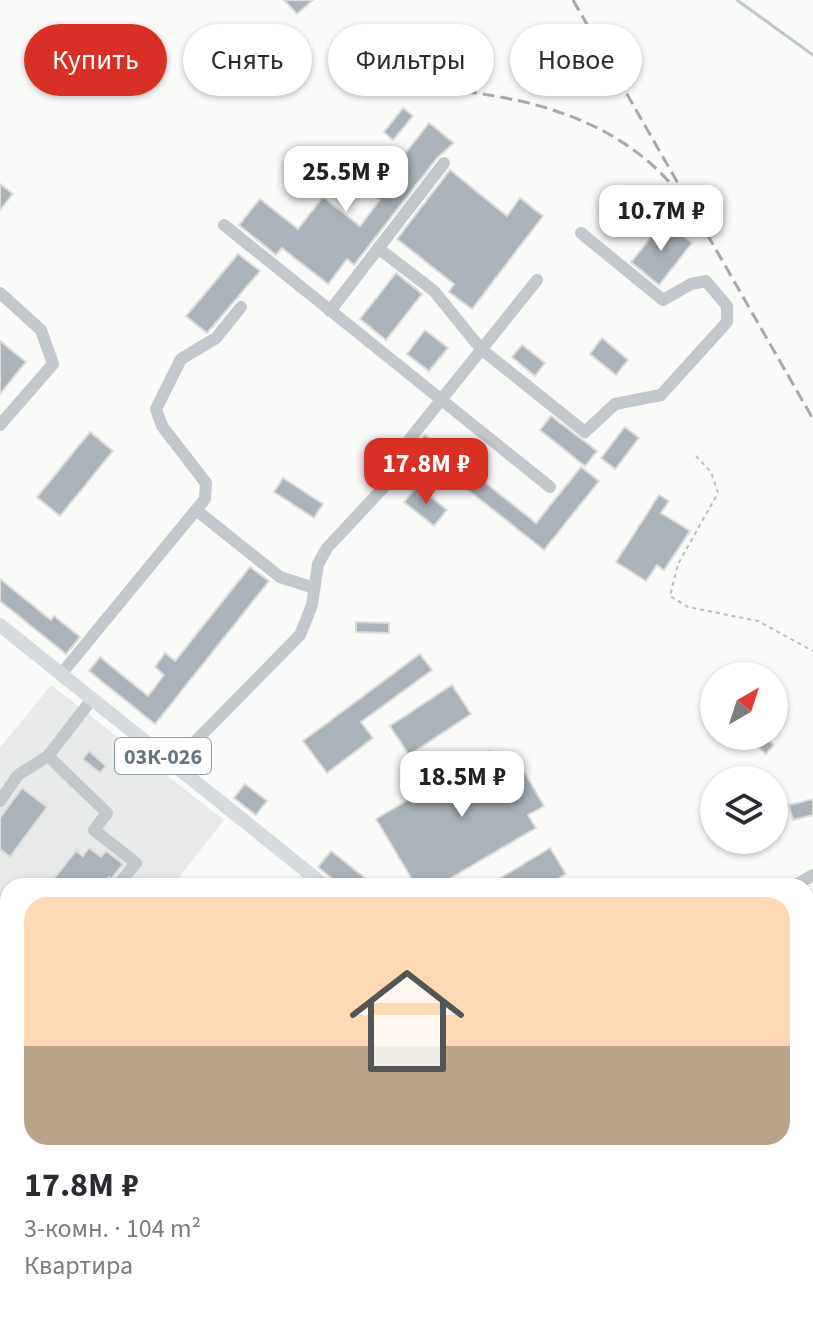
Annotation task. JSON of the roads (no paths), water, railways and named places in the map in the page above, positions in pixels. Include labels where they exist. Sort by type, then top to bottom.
[{"type":"main road","name":"03К-026","points":[[0,625],[315,878]]},
{"type":"street","points":[[330,311],[444,163]]},
{"type":"street","points":[[224,225],[550,487]]},
{"type":"street","points":[[378,248],[434,291],[481,349],[585,432],[615,404],[661,395],[727,322],[727,306],[706,281],[691,284],[663,300],[581,233]]},
{"type":"street","points":[[173,764],[300,635],[308,621],[318,564],[327,548],[383,488],[409,440],[537,280]]},
{"type":"street","points":[[0,293],[41,330],[53,364],[0,425]]},
{"type":"street","points":[[62,673],[205,499],[206,483],[162,426],[156,409],[181,359],[216,338],[241,307]]},
{"type":"street","points":[[196,510],[280,577],[314,588]]},
{"type":"street","points":[[0,801],[18,775],[48,756],[92,699]]},
{"type":"street","points":[[48,756],[107,813],[94,830],[136,863],[124,878]]},
{"type":"waterway","points":[[737,0],[813,55]]},
{"type":"railway","points":[[573,0],[813,419]]},
{"type":"railway","points":[[494,95],[565,114],[596,127],[653,165],[677,191]]}]
